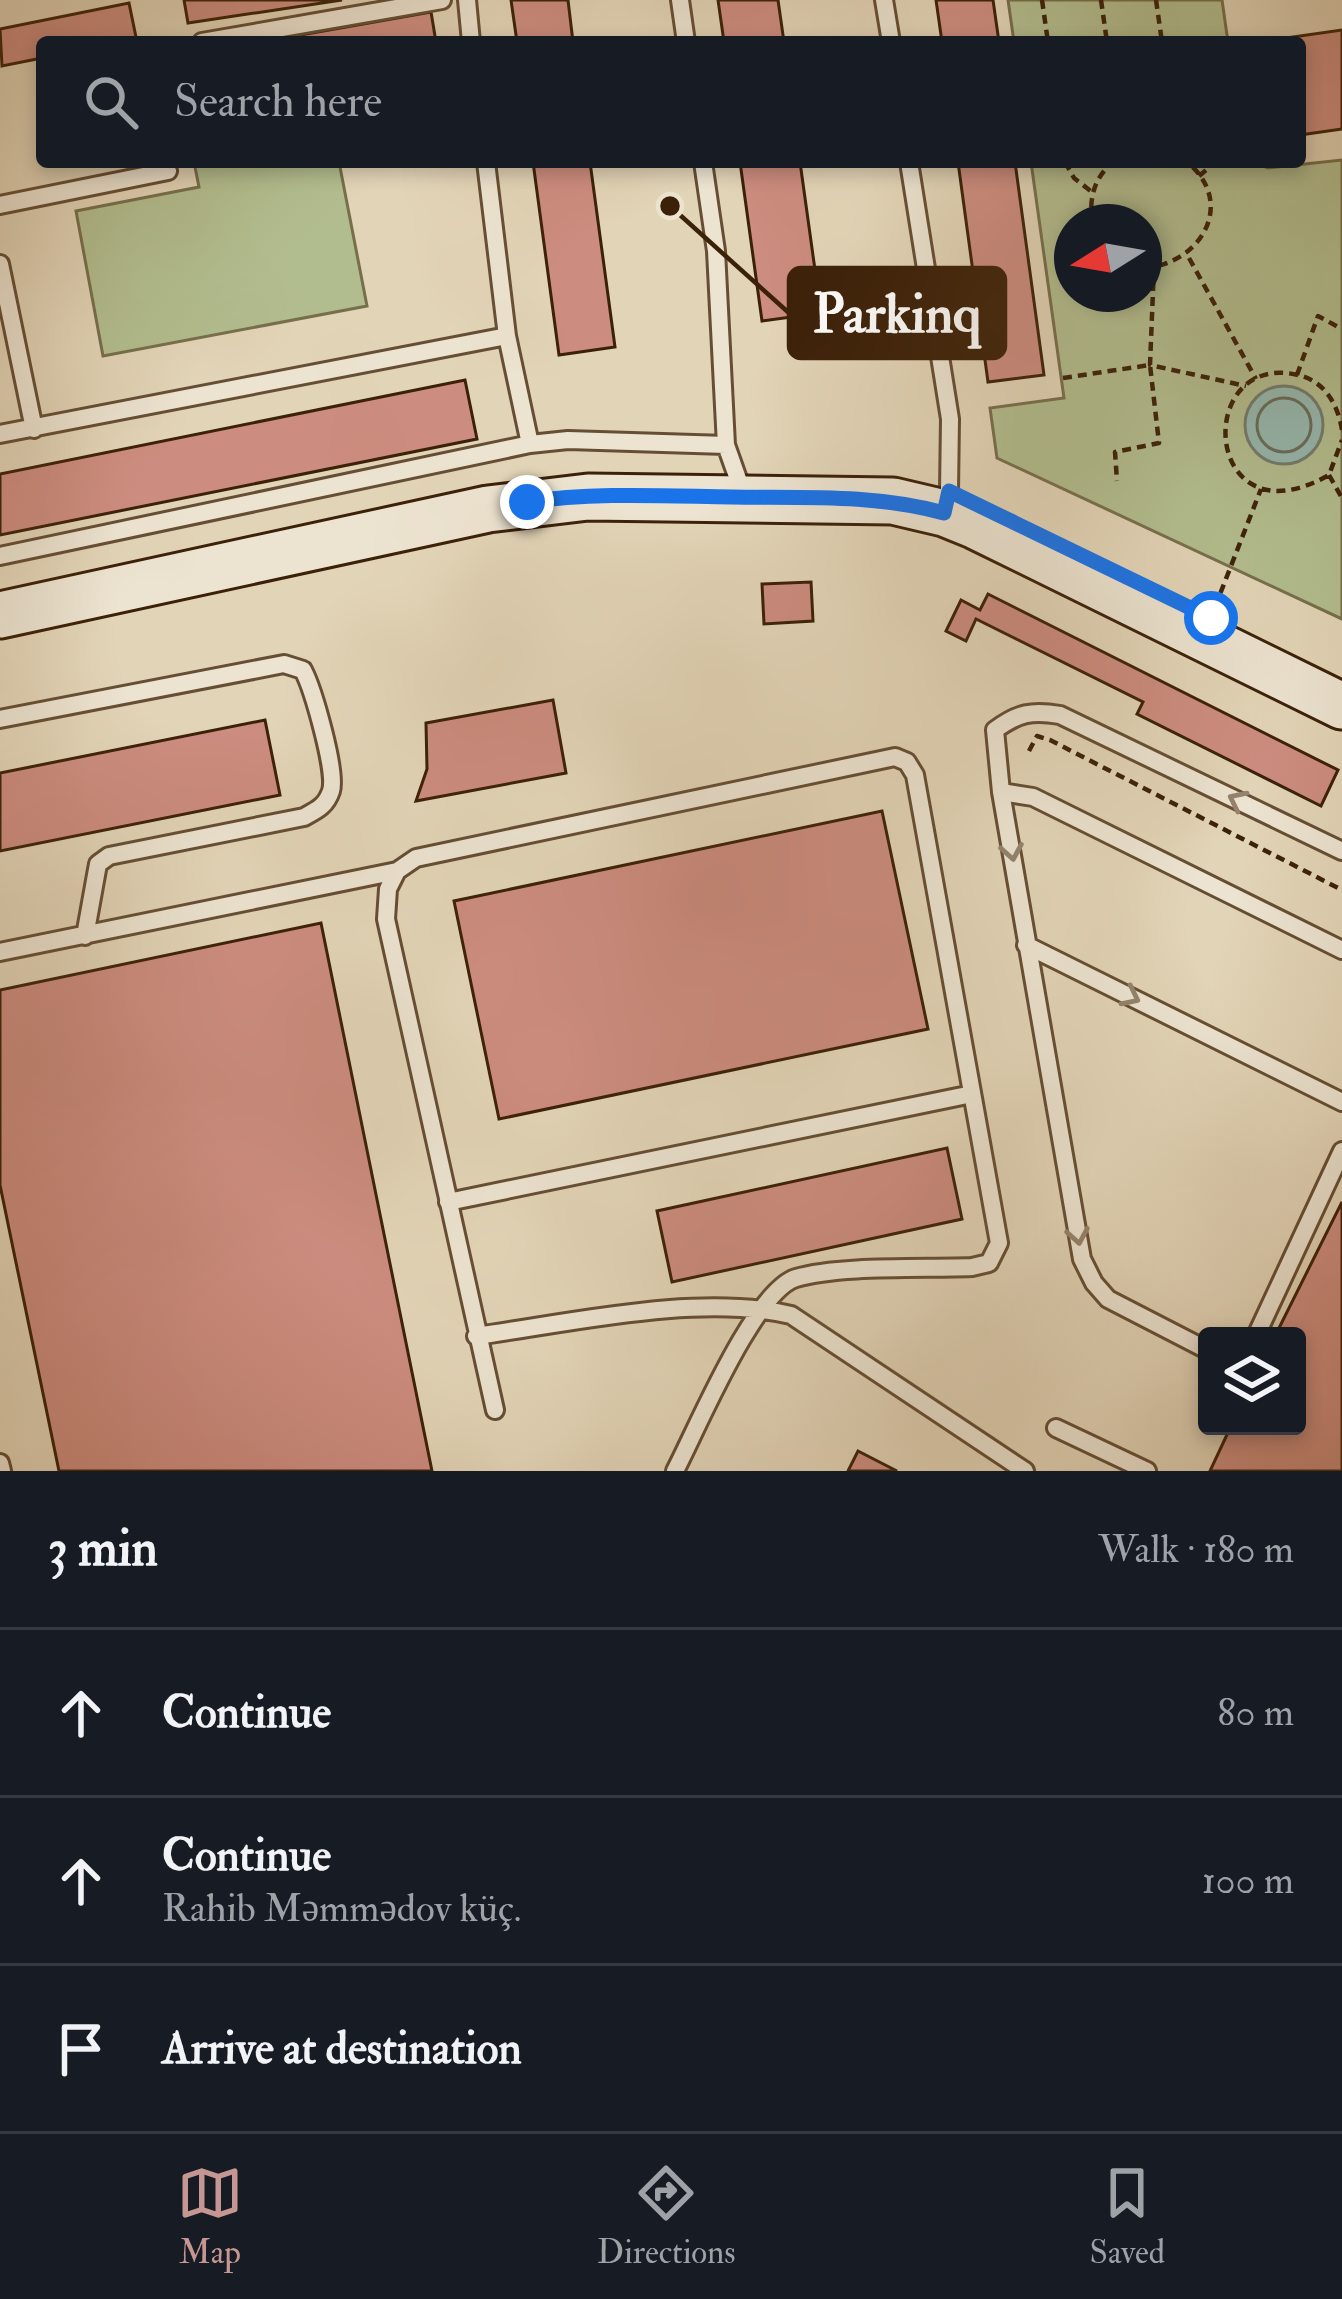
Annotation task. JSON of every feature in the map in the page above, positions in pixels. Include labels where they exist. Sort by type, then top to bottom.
[{"type":"main road","points":[[0,585],[527,476],[593,477],[732,462],[902,483],[1211,618],[1342,683]]},
{"type":"main road","points":[[0,615],[527,476],[628,496],[947,502],[1342,706]]},
{"type":"lane","points":[[236,36],[442,0]]},
{"type":"lane","points":[[467,0],[470,36]]},
{"type":"lane","points":[[680,0],[685,36]]},
{"type":"lane","points":[[884,0],[890,36]]},
{"type":"lane","points":[[0,556],[527,476],[487,168]]},
{"type":"lane","points":[[704,168],[716,251],[732,462]]},
{"type":"lane","points":[[911,168],[950,419],[947,502]]},
{"type":"lane","points":[[0,206],[168,170]]},
{"type":"lane","points":[[0,264],[34,429]]},
{"type":"lane","points":[[0,434],[507,336]]},
{"type":"lane","points":[[0,719],[284,664],[303,670],[314,692],[333,787],[322,808],[304,817],[109,856],[98,864],[85,936]]},
{"type":"lane","points":[[1198,1345],[1108,1299],[1082,1259],[1001,792],[995,730],[1016,715],[1036,710],[1060,715],[1342,850]]},
{"type":"lane","points":[[0,952],[398,871],[416,858],[895,757],[907,762],[915,775],[999,1243],[989,1263],[791,1279],[759,1307],[675,1471]]},
{"type":"lane","points":[[1001,792],[1033,797],[1342,950]]},
{"type":"lane","points":[[398,871],[388,889],[386,919],[495,1410]]},
{"type":"lane","points":[[1027,946],[1342,1102]]},
{"type":"lane","points":[[448,1202],[972,1094]]},
{"type":"lane","points":[[1260,1327],[1342,1151]]},
{"type":"lane","points":[[476,1336],[658,1311],[759,1307],[791,1315],[1025,1471]]},
{"type":"lane","points":[[1056,1428],[1147,1471]]},
{"type":"path","points":[[1042,0],[1047,36]]},
{"type":"path","points":[[1101,0],[1106,36]]},
{"type":"path","points":[[1156,0],[1161,36]]},
{"type":"path","points":[[1068,168],[1092,192]]},
{"type":"path","points":[[1092,204],[1092,192],[1106,168]]},
{"type":"path","points":[[1162,267],[1187,256],[1204,236],[1210,212],[1206,187],[1192,168]]},
{"type":"path","points":[[1199,176],[1209,168]]},
{"type":"path","points":[[1187,256],[1256,379]]},
{"type":"path","points":[[1297,375],[1323,305]]},
{"type":"path","points":[[1118,481],[1115,452],[1159,443],[1150,364],[1152,312]]},
{"type":"path","points":[[1318,316],[1342,329]]},
{"type":"path","points":[[1063,378],[1150,364],[1246,386]]},
{"type":"path","points":[[1342,430],[1339,411],[1325,390],[1280,372],[1246,386],[1226,413],[1222,436],[1228,458],[1241,477],[1282,493],[1302,490],[1329,475],[1340,457],[1342,440]]},
{"type":"path","points":[[1329,475],[1342,498]]},
{"type":"path","points":[[1211,618],[1262,489]]},
{"type":"path","points":[[1029,751],[1037,736],[1050,740],[1342,890]]},
{"type":"green space","points":[[1008,0],[1222,0],[1227,36],[1013,36]]},
{"type":"green space","points":[[1342,160],[1342,619],[997,458],[990,408],[1064,398],[1032,168],[1306,168],[1306,164]]},
{"type":"green space","points":[[195,168],[340,168],[367,306],[103,356],[76,211],[199,187]]},
{"type":"water","points":[[1284,386],[1311,398],[1323,425],[1311,452],[1284,464],[1257,452],[1245,425],[1257,398]]},
{"type":"building","points":[[184,0],[342,0],[188,23]]},
{"type":"building","points":[[511,0],[568,0],[572,36],[516,36]]},
{"type":"building","points":[[718,0],[778,0],[783,36],[723,36]]},
{"type":"building","points":[[936,0],[993,0],[998,36],[941,36]]},
{"type":"building","points":[[129,3],[136,36],[36,36],[36,59],[2,66],[0,29]]},
{"type":"building","points":[[431,12],[435,36],[295,36]]},
{"type":"building","points":[[1342,30],[1342,129],[1306,134],[1306,36],[1300,36]]},
{"type":"building","points":[[534,168],[591,168],[615,347],[559,355]]},
{"type":"building","points":[[741,168],[801,168],[821,313],[762,321]]},
{"type":"building","points":[[959,168],[1016,168],[1044,375],[988,382]]},
{"type":"building","points":[[465,380],[477,439],[0,535],[0,474]]},
{"type":"building","points":[[811,582],[813,621],[764,624],[762,584]]},
{"type":"building","points":[[988,594],[1338,770],[1321,806],[1137,714],[1143,702],[976,619],[966,641],[946,631],[961,600],[980,610]]},
{"type":"building","points":[[553,700],[566,773],[416,801],[427,769],[426,723]]},
{"type":"building","points":[[265,720],[280,795],[0,851],[0,773]]},
{"type":"building","points":[[882,811],[928,1029],[499,1119],[454,901]]},
{"type":"building","points":[[321,923],[432,1471],[59,1471],[0,1185],[0,990]]},
{"type":"building","points":[[947,1148],[962,1219],[672,1282],[657,1211]]},
{"type":"building","points":[[1342,1202],[1342,1471],[1210,1471],[1227,1435],[1306,1435],[1306,1327],[1280,1327]]},
{"type":"building","points":[[858,1451],[897,1471],[848,1471]]},
{"type":"place","name":"Parkinq","points":[[670,206]]},
{"type":"route","points":[[527,502],[628,496],[848,499],[893,501],[944,513],[949,491],[1211,618]]}]
